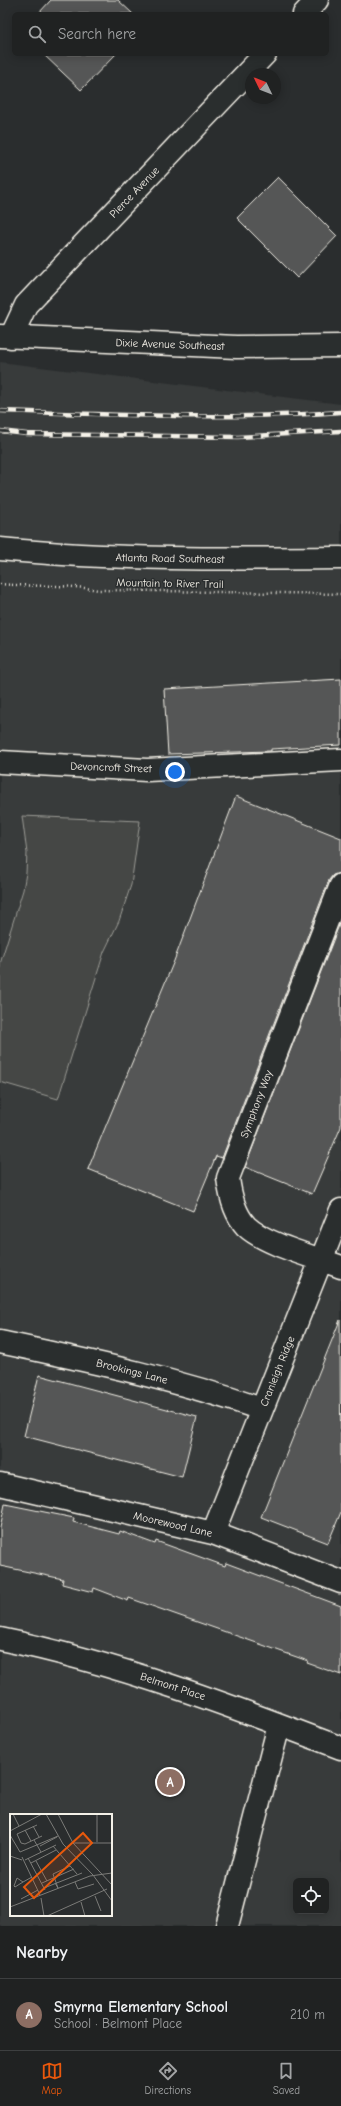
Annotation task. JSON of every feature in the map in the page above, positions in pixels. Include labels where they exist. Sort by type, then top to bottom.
[{"type":"street","points":[[306,12],[317,0]]},
{"type":"street","name":"Pierce Avenue","points":[[6,336],[26,305],[263,56]]},
{"type":"street","name":"Dixie Avenue Southeast","points":[[6,336],[236,347],[341,346]]},
{"type":"street","name":"Atlanta Road Southeast","points":[[0,549],[116,557],[185,559],[341,558]]},
{"type":"street","name":"Devoncroft Street","points":[[0,762],[147,770],[341,760]]},
{"type":"street","name":"Symphony Way","points":[[331,1263],[266,1239],[246,1226],[230,1196],[228,1178],[341,885]]},
{"type":"street","name":"Cranleigh Ridge","points":[[212,1533],[261,1409],[331,1263],[341,1210]]},
{"type":"street","name":"Brookings Lane","points":[[0,1342],[158,1377],[210,1391],[261,1409]]},
{"type":"street","name":"Moorewood Lane","points":[[0,1484],[212,1533],[339,1575]]},
{"type":"street","name":"Belmont Place","points":[[0,1639],[83,1658],[155,1680],[341,1748]]},
{"type":"street","points":[[227,1926],[279,1725]]},
{"type":"path","name":"Mountain to River Trail","points":[[0,584],[32,587],[79,586],[98,590],[341,594]]},
{"type":"shaded area","points":[[0,362],[341,404],[341,1926],[0,1926]]},
{"type":"shaded area","points":[[22,816],[140,821],[131,885],[119,921],[104,952],[58,1099],[0,1082],[0,964],[23,890],[26,873],[27,853]]},
{"type":"building","points":[[51,0],[118,0],[131,12],[40,12]]},
{"type":"building","points":[[45,56],[114,56],[81,90]]},
{"type":"building","points":[[278,177],[337,236],[297,278],[237,218]]},
{"type":"building","points":[[341,679],[341,745],[271,749],[271,751],[168,754],[164,689]]},
{"type":"building","points":[[236,796],[341,838],[341,873],[333,875],[329,880],[222,1158],[216,1156],[193,1211],[88,1169],[174,961]]},
{"type":"building","points":[[341,920],[341,1127],[312,1194],[245,1167]]},
{"type":"building","points":[[340,1320],[341,1512],[328,1543],[261,1517]]},
{"type":"building","points":[[39,1375],[197,1417],[182,1477],[24,1436]]},
{"type":"building","points":[[5,1504],[74,1518],[73,1522],[119,1534],[120,1531],[155,1544],[156,1541],[225,1566],[226,1563],[341,1606],[341,1675],[307,1663],[308,1661],[129,1598],[128,1601],[94,1588],[93,1592],[62,1584],[63,1579],[0,1566],[0,1528]]},
{"type":"railway","points":[[0,411],[214,416],[256,416],[341,412]]},
{"type":"railway","points":[[0,431],[27,434],[238,437],[341,431]]},
{"type":"place","name":"Smyrna Elementary School","points":[[170,1782]]}]
